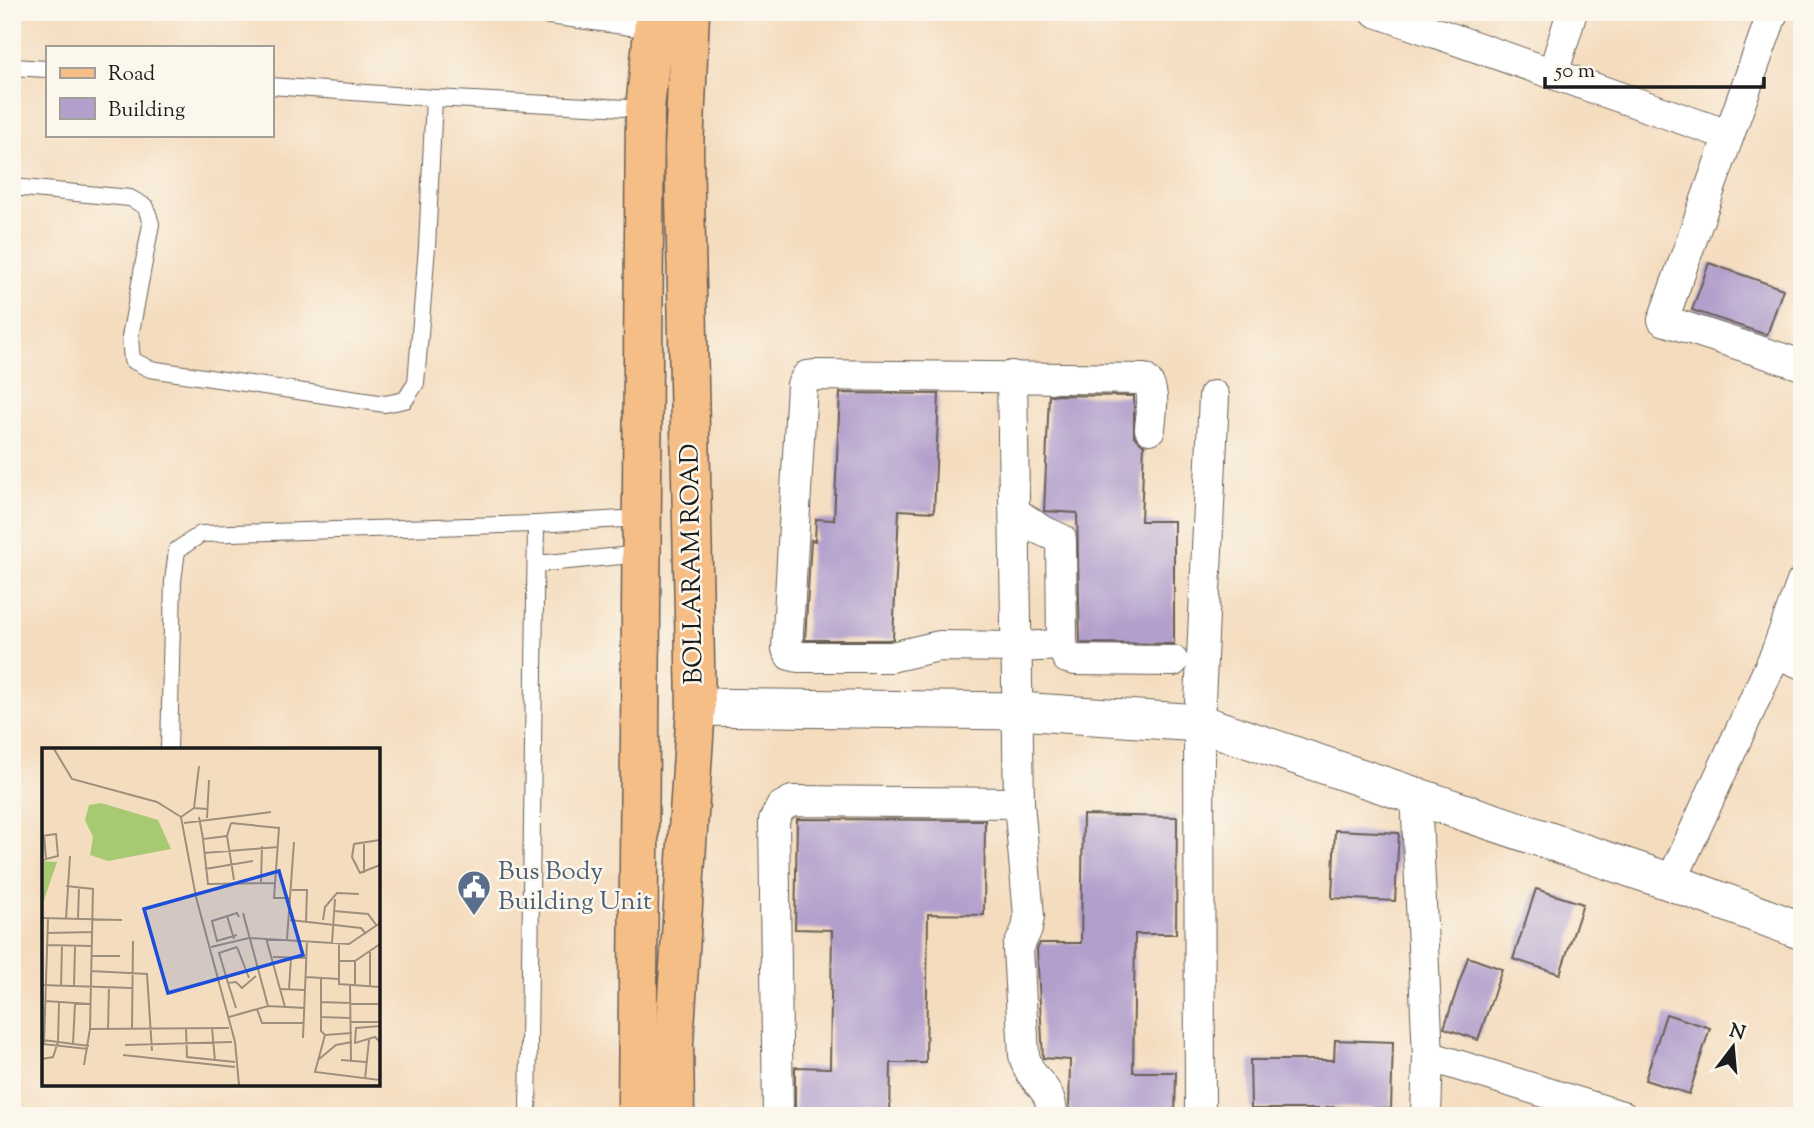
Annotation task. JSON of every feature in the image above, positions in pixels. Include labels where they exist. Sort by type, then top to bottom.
[{"type":"main road","name":"BOLLARAM ROAD","points":[[676,1116],[674,1043],[696,707],[684,150],[690,12]]},
{"type":"main road","name":"BOLLARAM ROAD","points":[[637,1116],[645,109],[654,21]]},
{"type":"street","points":[[1553,74],[1572,12]]},
{"type":"street","points":[[1773,12],[1663,320],[1802,365]]},
{"type":"street","points":[[1388,14],[1452,25],[1553,74],[1728,135]]},
{"type":"street","points":[[1062,645],[939,646],[891,657],[790,655],[787,649],[802,385],[807,376],[814,374],[1144,379],[1152,390],[1150,429]]},
{"type":"street","points":[[1012,376],[1019,803],[1028,916],[1027,929],[1018,948],[1026,1067],[1049,1094],[1052,1116]]},
{"type":"street","points":[[1200,1116],[1199,723],[1214,396]]},
{"type":"street","points":[[1015,512],[1060,539],[1062,645],[1067,658],[1173,661]]},
{"type":"street","points":[[1671,881],[1789,658],[1802,582]]},
{"type":"street","points":[[696,707],[1018,711],[1199,723],[1671,881],[1802,931]]},
{"type":"street","points":[[1416,794],[1428,1056],[1426,1116]]},
{"type":"street","points":[[778,1116],[774,820],[781,807],[792,801],[1019,803]]},
{"type":"street","points":[[1428,1056],[1622,1116]]},
{"type":"lane","points":[[520,12],[654,21]]},
{"type":"lane","points":[[12,66],[46,69]]},
{"type":"lane","points":[[273,86],[645,109]]},
{"type":"lane","points":[[12,187],[130,198],[146,207],[151,224],[130,337],[132,360],[150,369],[357,400],[385,404],[405,400],[416,383],[427,247],[434,98]]},
{"type":"lane","points":[[169,748],[174,571],[177,550],[201,534],[536,524],[642,536]]},
{"type":"lane","points":[[528,1116],[536,524]]},
{"type":"lane","points":[[536,564],[642,536]]},
{"type":"building","points":[[1709,263],[1783,289],[1767,335],[1692,310]]},
{"type":"building","points":[[840,393],[939,394],[934,512],[899,510],[893,639],[889,640],[805,640],[811,540],[815,541],[816,519],[834,520]]},
{"type":"building","points":[[1049,395],[1134,396],[1134,436],[1144,445],[1141,521],[1174,521],[1174,644],[1080,643],[1077,513],[1044,511]]},
{"type":"building","points":[[1083,815],[1177,817],[1176,934],[1135,934],[1133,1072],[1176,1072],[1175,1116],[1069,1116],[1070,1060],[1043,1058],[1037,949],[1040,943],[1081,943]]},
{"type":"building","points":[[797,819],[985,820],[984,915],[928,914],[926,1063],[891,1063],[890,1116],[795,1116],[795,1067],[830,1068],[832,930],[795,929]]},
{"type":"building","points":[[1335,830],[1399,833],[1395,901],[1332,898]]},
{"type":"building","points":[[1536,889],[1583,904],[1560,974],[1513,959]]},
{"type":"building","points":[[1468,957],[1502,969],[1478,1040],[1444,1028]]},
{"type":"building","points":[[1666,1014],[1710,1028],[1689,1094],[1645,1080]]},
{"type":"building","points":[[1335,1040],[1393,1042],[1391,1109],[1251,1109],[1250,1060],[1334,1060]]},
{"type":"place","name":"Bus Body Building Unit","points":[[474,917]]}]
